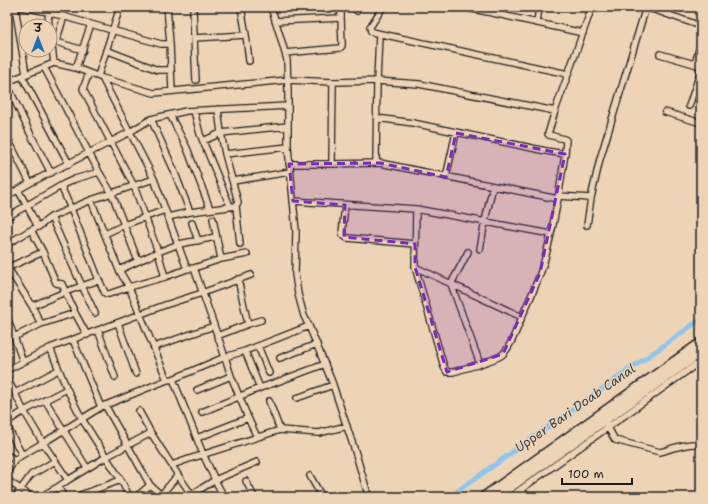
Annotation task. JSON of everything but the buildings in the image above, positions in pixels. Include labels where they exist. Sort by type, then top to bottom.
[{"type":"main road","points":[[484,497],[701,344]]},
{"type":"main road","points":[[496,497],[606,424],[701,352]]},
{"type":"street","points":[[15,7],[24,75],[68,164]]},
{"type":"street","points":[[22,7],[64,16],[161,44],[170,44]]},
{"type":"street","points":[[120,7],[106,50],[100,77],[154,179],[187,269]]},
{"type":"street","points":[[167,7],[172,91]]},
{"type":"street","points":[[193,7],[196,80]]},
{"type":"street","points":[[241,7],[249,61]]},
{"type":"street","points":[[270,7],[287,60],[288,147],[296,231],[295,274],[298,294],[304,316],[325,364],[347,426],[367,489],[366,494],[363,497]]},
{"type":"street","points":[[285,53],[340,48],[342,46],[341,12],[343,7]]},
{"type":"street","points":[[383,7],[370,27],[372,32],[568,74]]},
{"type":"street","points":[[461,7],[489,9],[583,33]]},
{"type":"street","points":[[537,22],[539,7]]},
{"type":"street","points":[[416,209],[415,267],[444,367],[447,372],[453,372],[480,364],[504,354],[522,317],[540,273],[551,234],[565,154],[566,140],[548,134],[592,7]]},
{"type":"street","points":[[587,225],[591,198],[600,159],[646,7],[701,26]]},
{"type":"street","points":[[48,12],[48,18]]},
{"type":"street","points":[[58,31],[64,16]]},
{"type":"street","points":[[275,21],[341,18]]},
{"type":"street","points":[[76,68],[91,24]]},
{"type":"street","points":[[376,163],[379,34]]},
{"type":"street","points":[[194,38],[246,35]]},
{"type":"street","points":[[58,42],[83,50]]},
{"type":"street","points":[[695,64],[701,42]]},
{"type":"street","points":[[106,50],[158,70],[171,70]]},
{"type":"street","points":[[660,54],[701,66]]},
{"type":"street","points":[[54,58],[54,64]]},
{"type":"street","points":[[51,173],[7,86],[24,75],[54,64],[76,68],[100,77],[154,93],[288,80],[377,82],[428,85],[555,112]]},
{"type":"street","points":[[44,67],[112,194],[138,261]]},
{"type":"street","points":[[689,106],[701,70]]},
{"type":"street","points":[[89,73],[83,89],[134,186],[158,252],[165,277]]},
{"type":"street","points":[[332,164],[333,82]]},
{"type":"street","points":[[7,186],[9,195],[130,132],[151,119],[186,111],[288,106]]},
{"type":"street","points":[[168,217],[190,212],[233,206],[237,204],[238,200],[225,154],[218,110]]},
{"type":"street","points":[[194,111],[200,134],[233,206],[240,244]]},
{"type":"street","points":[[665,112],[701,123]]},
{"type":"street","points":[[170,115],[187,148],[210,209]]},
{"type":"street","points":[[377,118],[413,123],[456,133],[565,154]]},
{"type":"street","points":[[151,119],[173,168],[190,212]]},
{"type":"street","points":[[203,141],[221,133],[288,126]]},
{"type":"street","points":[[446,177],[456,133]]},
{"type":"street","points":[[7,137],[30,183]]},
{"type":"street","points":[[225,154],[288,147]]},
{"type":"street","points":[[289,164],[376,163],[558,197],[591,198]]},
{"type":"street","points":[[7,217],[75,179],[99,172]]},
{"type":"street","points":[[233,181],[290,172]]},
{"type":"street","points":[[7,244],[38,227],[52,217],[91,200],[154,179]]},
{"type":"street","points":[[61,186],[99,280],[107,294],[221,259],[246,254]]},
{"type":"street","points":[[480,249],[493,186]]},
{"type":"street","points":[[18,190],[38,227]]},
{"type":"street","points":[[91,200],[119,270],[129,286],[154,347],[224,497]]},
{"type":"street","points":[[292,201],[416,209],[551,234]]},
{"type":"street","points":[[345,205],[342,233],[347,238],[416,244]]},
{"type":"street","points":[[105,234],[124,225],[165,210]]},
{"type":"street","points":[[52,217],[95,313]]},
{"type":"street","points":[[213,219],[221,259]]},
{"type":"street","points":[[192,223],[198,241]]},
{"type":"street","points":[[31,230],[43,252],[56,282],[62,284],[87,335]]},
{"type":"street","points":[[119,270],[179,244],[216,237]]},
{"type":"street","points":[[41,324],[32,306],[7,268],[43,252]]},
{"type":"street","points":[[468,252],[452,284],[480,364]]},
{"type":"street","points":[[415,267],[522,317]]},
{"type":"street","points":[[194,268],[231,376],[257,437]]},
{"type":"street","points":[[7,370],[50,348],[251,275]]},
{"type":"street","points":[[238,279],[248,324]]},
{"type":"street","points":[[32,306],[99,280]]},
{"type":"street","points":[[7,336],[14,335],[75,313]]},
{"type":"street","points":[[7,316],[23,362]]},
{"type":"street","points":[[217,336],[261,320]]},
{"type":"street","points":[[118,323],[136,374]]},
{"type":"street","points":[[154,347],[214,326]]},
{"type":"street","points":[[7,472],[15,460],[22,455],[103,406],[225,357],[245,351],[309,326]]},
{"type":"street","points":[[98,330],[115,377]]},
{"type":"street","points":[[72,340],[103,406],[128,445],[150,484],[160,496],[178,475]]},
{"type":"street","points":[[280,358],[317,344]]},
{"type":"street","points":[[258,346],[269,372]]},
{"type":"street","points":[[50,348],[66,389],[82,419],[121,480],[128,494]]},
{"type":"street","points":[[245,351],[260,388]]},
{"type":"street","points":[[510,497],[606,424],[701,361]]},
{"type":"street","points":[[202,412],[260,388],[325,364]]},
{"type":"street","points":[[15,393],[58,370]]},
{"type":"street","points":[[197,390],[231,376]]},
{"type":"street","points":[[7,378],[43,443],[68,480]]},
{"type":"street","points":[[297,398],[333,385]]},
{"type":"street","points":[[7,422],[24,411],[66,389]]},
{"type":"street","points":[[45,400],[87,468]]},
{"type":"street","points":[[269,401],[280,430]]},
{"type":"street","points":[[139,411],[151,433],[191,496],[215,480],[257,462]]},
{"type":"street","points":[[197,438],[248,418]]},
{"type":"street","points":[[606,424],[615,440],[660,452],[675,447],[701,444]]},
{"type":"street","points":[[7,426],[22,455]]},
{"type":"street","points":[[172,465],[280,430],[319,432],[347,426]]},
{"type":"street","points":[[43,497],[87,468],[151,433]]},
{"type":"street","points":[[7,455],[15,460]]},
{"type":"street","points":[[15,497],[30,476],[55,460]]},
{"type":"street","points":[[310,476],[322,497]]},
{"type":"street","points":[[7,480],[32,497]]},
{"type":"street","points":[[75,497],[90,495],[121,480]]},
{"type":"street","points":[[246,481],[254,497]]},
{"type":"street","points":[[136,497],[150,484]]},
{"type":"street","points":[[58,487],[64,497]]},
{"type":"street","points":[[521,489],[527,497]]},
{"type":"highlighted area","points":[[456,133],[565,154],[540,273],[503,354],[447,372],[415,267],[415,244],[344,237],[345,205],[293,201],[289,164],[380,163],[446,177]]},
{"type":"waterway","name":"Upper Bari Doab Canal","points":[[449,497],[701,319]]}]
